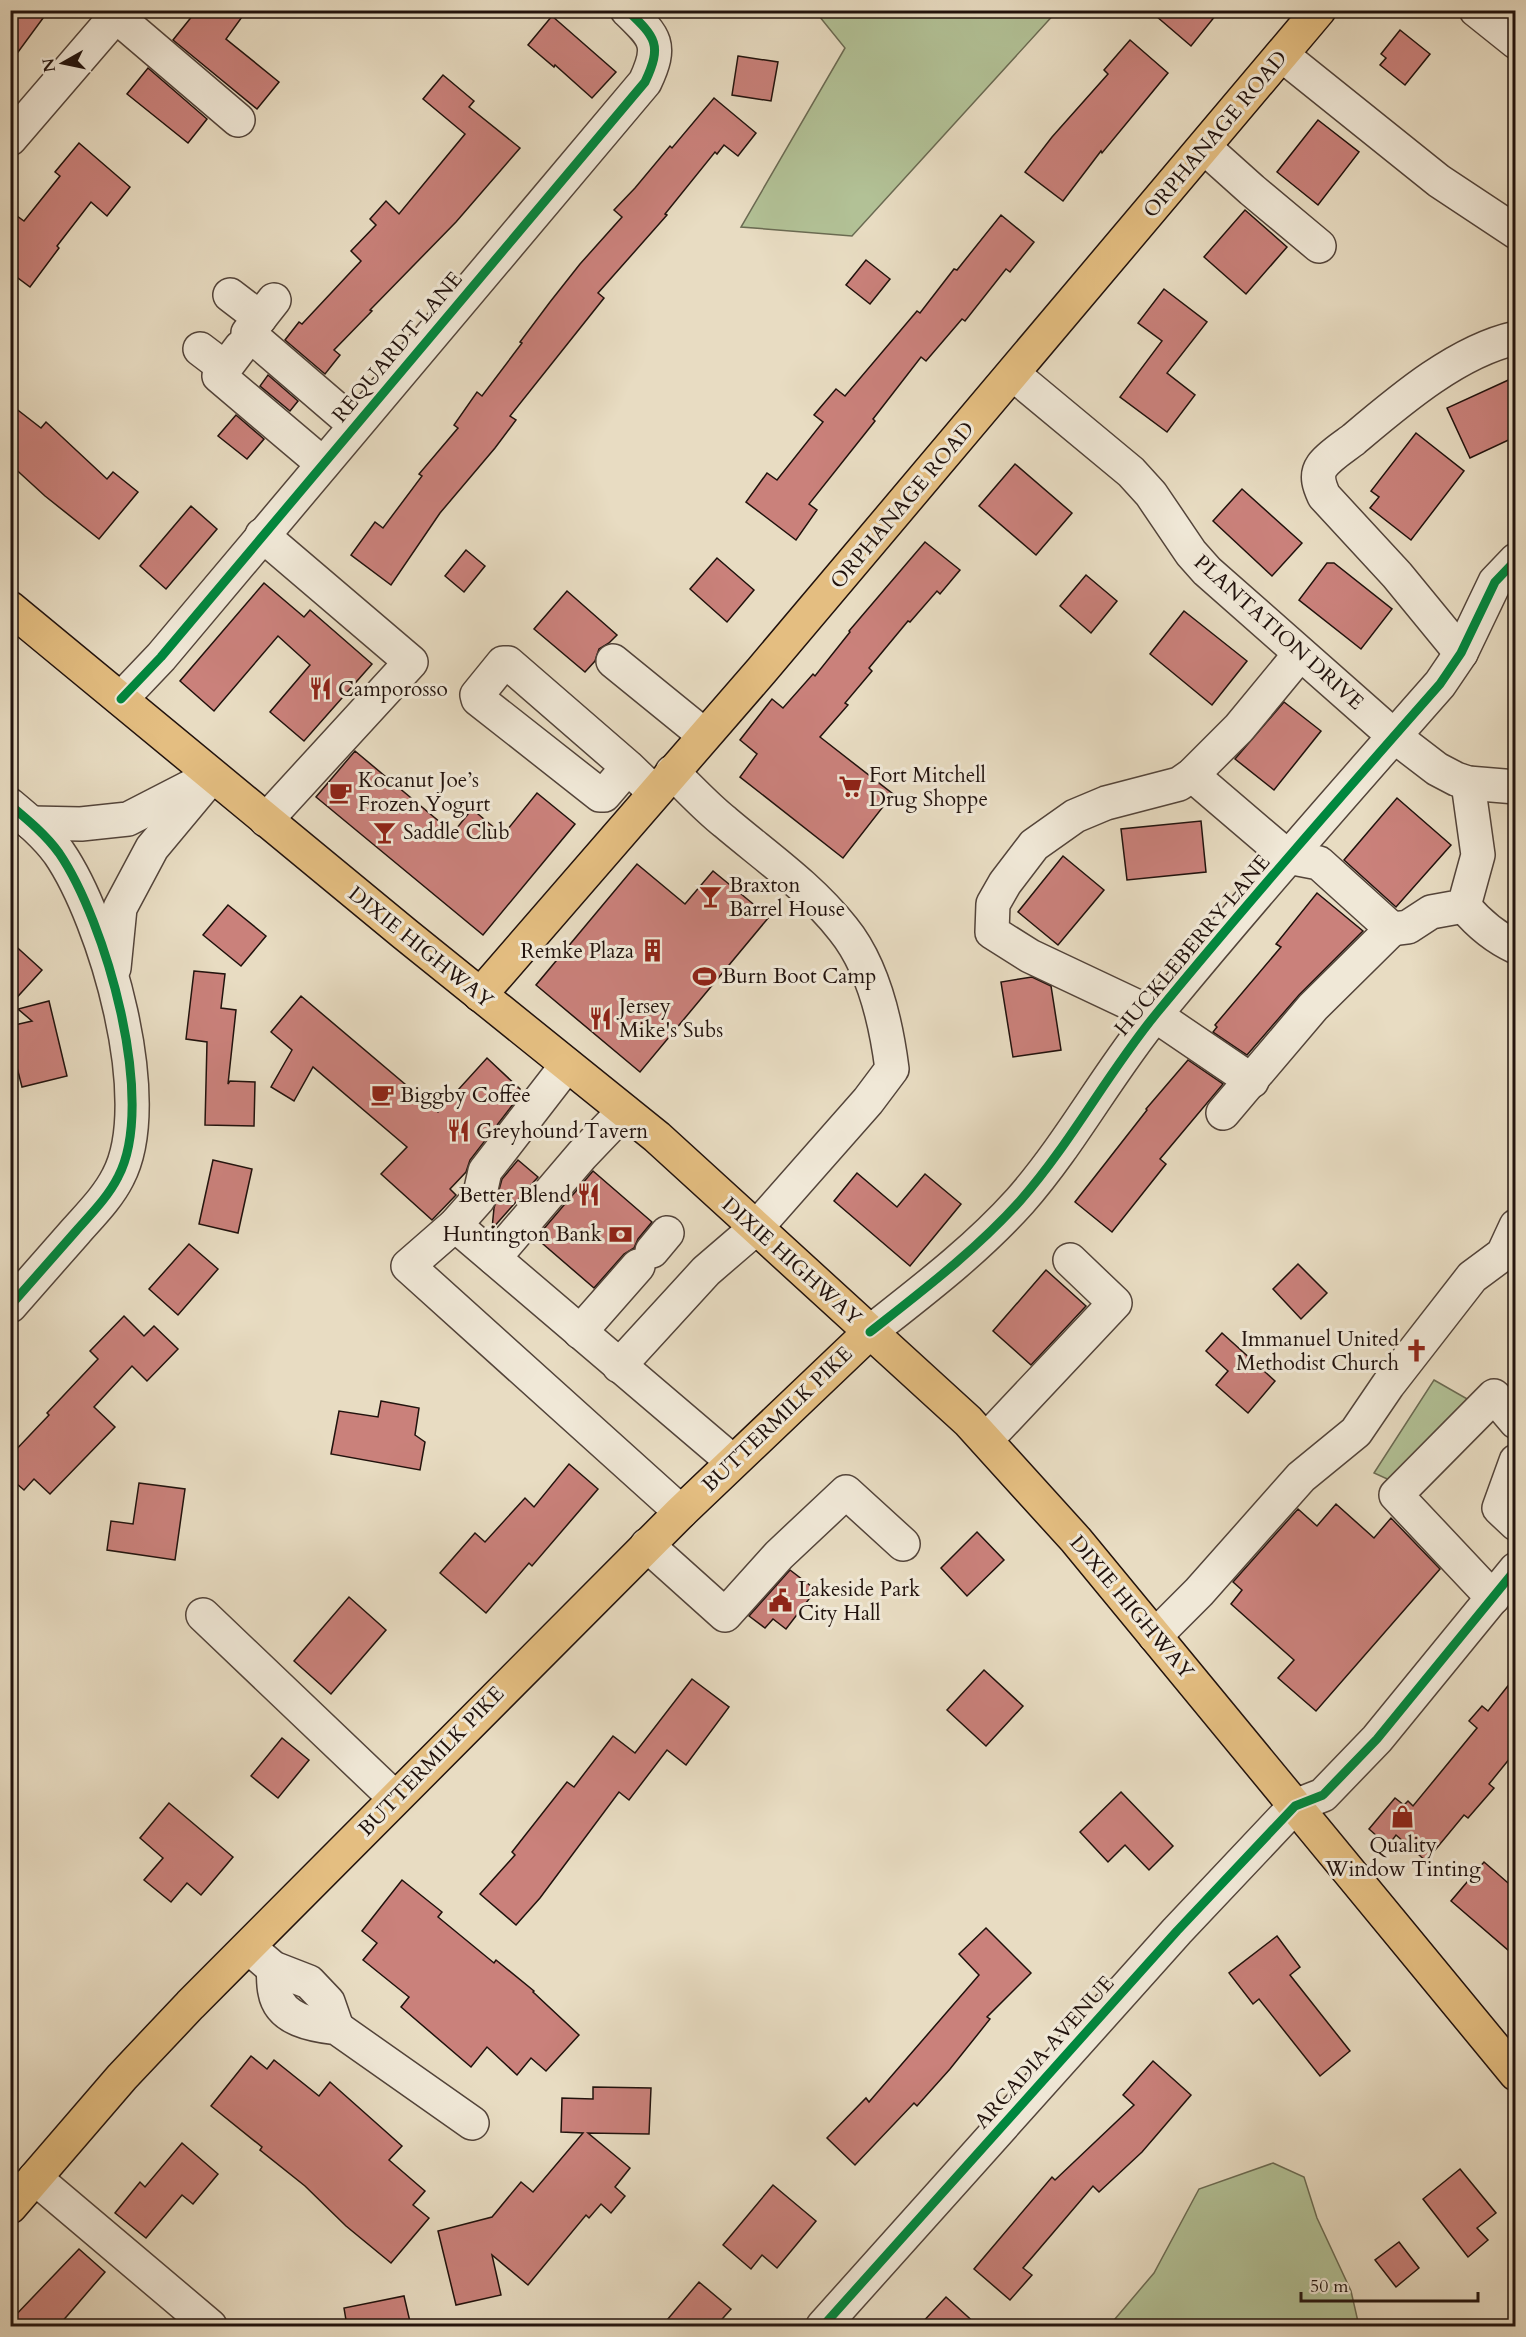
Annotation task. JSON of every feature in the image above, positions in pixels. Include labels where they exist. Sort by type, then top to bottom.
[{"type":"main road","name":"ORPHANAGE ROAD","points":[[480,995],[1013,374],[1319,10]]},
{"type":"main road","name":"DIXIE HIGHWAY","points":[[10,608],[212,776],[657,1137],[986,1440],[1076,1540],[1515,2074]]},
{"type":"main road","name":"BUTTERMILK PIKE","points":[[10,2207],[122,2077],[190,2005],[647,1545],[732,1461],[870,1332]]},
{"type":"street","name":"REQUARDT LANE","points":[[121,699],[161,657],[645,82],[654,64],[656,51],[650,33],[627,10]]},
{"type":"street","points":[[1476,10],[1515,42]]},
{"type":"street","points":[[10,139],[119,14],[238,120]]},
{"type":"street","points":[[1282,55],[1439,182],[1515,232]]},
{"type":"street","points":[[1204,147],[1320,246]]},
{"type":"street","points":[[230,295],[267,309],[248,333],[355,425]]},
{"type":"street","points":[[1461,653],[1397,575],[1324,496],[1318,483],[1321,467],[1382,415],[1462,358],[1515,338]]},
{"type":"street","points":[[200,349],[233,358],[219,376],[322,464]]},
{"type":"street","name":"PLANTATION DRIVE","points":[[1013,374],[1131,472],[1151,494],[1191,553],[1208,571],[1394,736],[1437,769],[1456,779],[1468,783],[1515,787]]},
{"type":"street","points":[[262,535],[411,662],[266,820]]},
{"type":"street","name":"HUCKLEBERRY LANE","points":[[870,1332],[948,1270],[1020,1201],[1079,1122],[1128,1049],[1155,1015],[1288,857],[1440,684],[1461,653],[1495,582],[1513,567]]},
{"type":"street","points":[[1252,1080],[1155,1015],[1030,956],[992,932],[993,904],[1005,883],[1034,846],[1075,816],[1106,803],[1179,784],[1192,775],[1239,728],[1300,654]]},
{"type":"street","points":[[613,662],[704,735]]},
{"type":"street","points":[[619,1366],[706,1271],[756,1228],[868,1101],[892,1069],[887,1029],[864,964],[843,929],[804,886],[722,820],[663,782],[628,767],[508,663],[503,663],[477,695],[478,699],[600,795],[604,795],[628,767]]},
{"type":"street","points":[[1192,775],[1288,857],[1319,863],[1392,929]]},
{"type":"street","points":[[21,814],[81,824],[128,819],[212,776]]},
{"type":"street","points":[[113,976],[120,908],[152,848],[212,776]]},
{"type":"street","points":[[1464,906],[1478,855],[1468,783]]},
{"type":"street","points":[[16,1294],[98,1207],[118,1178],[128,1154],[133,1125],[131,1074],[113,976],[92,916],[58,852],[21,814]]},
{"type":"street","points":[[1223,1113],[1313,1007],[1392,929],[1408,927],[1431,912],[1464,906]]},
{"type":"street","points":[[1464,906],[1484,928],[1515,947]]},
{"type":"street","points":[[567,1065],[485,1171],[479,1198],[455,1225],[408,1266],[681,1512]]},
{"type":"street","points":[[494,1258],[582,1155],[624,1111]]},
{"type":"street","points":[[455,1225],[732,1461]]},
{"type":"street","points":[[1155,1636],[1199,1592],[1301,1478],[1356,1432],[1388,1385],[1472,1277],[1503,1254],[1515,1226]]},
{"type":"street","points":[[580,1332],[653,1250]]},
{"type":"street","points":[[986,1440],[1115,1303],[1070,1260]]},
{"type":"street","points":[[1493,1598],[1396,1495],[1494,1396],[1514,1417]]},
{"type":"street","points":[[1515,1461],[1499,1508],[1515,1524]]},
{"type":"street","points":[[647,1545],[725,1615],[779,1555],[846,1492],[903,1544]]},
{"type":"street","points":[[1295,1806],[1323,1796],[1377,1739],[1515,1569]]},
{"type":"street","points":[[202,1616],[395,1798]]},
{"type":"street","name":"ARCADIA AVENUE","points":[[822,2326],[1177,1931],[1295,1806]]},
{"type":"street","points":[[248,1948],[273,1968],[275,1994],[285,2012],[310,2025],[337,2028],[472,2123]]},
{"type":"street","points":[[35,2178],[210,2326]]},
{"type":"green space","points":[[815,11],[1057,11],[852,236],[741,227],[845,48]]},
{"type":"green space","points":[[1434,1380],[1469,1400],[1394,1482],[1374,1473]]},
{"type":"green space","points":[[1273,2163],[1304,2177],[1317,2218],[1351,2291],[1359,2326],[1109,2326],[1154,2273],[1199,2189]]},
{"type":"building","points":[[10,10],[49,10],[10,63]]},
{"type":"building","points":[[197,10],[247,10],[226,39],[279,82],[257,109],[173,40]]},
{"type":"building","points":[[1149,10],[1220,10],[1191,46]]},
{"type":"building","points":[[552,16],[616,72],[592,98],[555,65],[554,67],[528,45]]},
{"type":"building","points":[[1400,30],[1430,54],[1405,85],[1380,65],[1386,58],[1381,54]]},
{"type":"building","points":[[1130,40],[1168,73],[1102,153],[1101,151],[1063,201],[1025,172],[1052,137],[1108,74],[1104,70]]},
{"type":"building","points":[[738,56],[778,62],[771,101],[732,95]]},
{"type":"building","points":[[148,68],[207,119],[188,143],[127,94]]},
{"type":"building","points":[[443,75],[474,101],[469,107],[520,148],[456,222],[334,350],[340,355],[325,374],[285,340],[299,322],[302,324],[361,261],[351,251],[376,225],[370,219],[386,201],[399,214],[465,134],[423,99]]},
{"type":"building","points":[[714,98],[756,133],[738,156],[724,145],[717,154],[715,152],[665,214],[667,215],[598,293],[604,298],[510,416],[516,420],[440,513],[391,585],[351,555],[375,522],[383,528],[422,476],[419,474],[458,428],[454,425],[477,392],[482,396],[550,302],[622,217],[614,210],[670,146],[672,148]]},
{"type":"building","points":[[1318,120],[1359,152],[1318,205],[1277,172]]},
{"type":"building","points":[[79,143],[130,187],[107,216],[91,202],[57,246],[59,248],[30,287],[10,272],[10,211],[24,221],[60,176],[55,172]]},
{"type":"building","points":[[1245,210],[1287,247],[1246,294],[1204,257]]},
{"type":"building","points":[[1001,215],[1034,242],[1010,272],[1006,269],[965,321],[962,319],[926,361],[921,357],[873,419],[875,421],[809,504],[817,510],[796,540],[746,502],[767,473],[777,480],[823,422],[814,415],[836,389],[845,396],[917,311],[920,313],[954,269],[957,270]]},
{"type":"building","points":[[866,260],[890,279],[870,304],[846,285]]},
{"type":"building","points":[[1164,289],[1207,322],[1167,373],[1195,395],[1167,432],[1120,397],[1162,341],[1138,323]]},
{"type":"building","points":[[268,375],[298,401],[290,411],[260,386]]},
{"type":"building","points":[[1515,377],[1515,437],[1470,458],[1447,408]]},
{"type":"building","points":[[10,404],[41,428],[46,422],[107,479],[113,472],[138,492],[99,539],[45,496],[10,464]]},
{"type":"building","points":[[236,415],[264,439],[247,459],[218,436]]},
{"type":"building","points":[[1416,433],[1464,471],[1411,540],[1370,508],[1379,497],[1371,491]]},
{"type":"building","points":[[1015,464],[1072,513],[1036,555],[979,506]]},
{"type":"building","points":[[1242,489],[1302,543],[1272,576],[1213,521]]},
{"type":"building","points":[[191,506],[217,529],[166,589],[140,566]]},
{"type":"building","points":[[925,542],[960,570],[940,594],[937,591],[910,622],[908,621],[869,668],[872,671],[845,703],[848,705],[820,737],[893,794],[843,858],[740,777],[757,754],[740,740],[772,699],[783,708],[813,674],[815,676],[849,631]]},
{"type":"building","points":[[466,550],[485,566],[464,592],[445,576]]},
{"type":"building","points":[[717,558],[754,590],[727,622],[690,589]]},
{"type":"building","points":[[1327,563],[1334,563],[1392,609],[1361,649],[1299,600]]},
{"type":"building","points":[[1086,575],[1117,601],[1091,633],[1060,606]]},
{"type":"building","points":[[264,583],[304,617],[310,610],[372,664],[304,741],[270,712],[310,665],[278,636],[214,711],[180,681]]},
{"type":"building","points":[[567,591],[617,635],[599,649],[595,661],[585,672],[534,629]]},
{"type":"building","points":[[1184,611],[1247,661],[1212,705],[1150,654]]},
{"type":"building","points":[[1284,702],[1321,731],[1274,790],[1235,759]]},
{"type":"building","points":[[355,751],[453,833],[472,809],[503,835],[537,793],[575,824],[483,935],[316,797]]},
{"type":"building","points":[[1397,798],[1451,845],[1396,907],[1344,860]]},
{"type":"building","points":[[1201,821],[1206,872],[1127,880],[1121,829]]},
{"type":"building","points":[[1063,856],[1104,890],[1058,945],[1018,912]]},
{"type":"building","name":"Remke Plaza","points":[[637,864],[685,904],[713,871],[769,917],[640,1072],[536,985]]},
{"type":"building","points":[[1317,893],[1363,931],[1299,995],[1247,1055],[1213,1032],[1217,1027],[1215,1025],[1281,947],[1276,944]]},
{"type":"building","points":[[228,905],[266,936],[241,966],[203,935]]},
{"type":"building","points":[[10,941],[42,970],[10,1005]]},
{"type":"building","points":[[194,971],[225,974],[221,1008],[236,1010],[228,1084],[230,1081],[255,1082],[254,1126],[205,1125],[207,1042],[186,1039]]},
{"type":"building","points":[[1032,977],[1051,986],[1061,1050],[1013,1057],[1001,982]]},
{"type":"building","points":[[301,996],[438,1112],[487,1058],[520,1089],[514,1103],[470,1160],[466,1172],[450,1189],[456,1195],[432,1220],[381,1174],[407,1147],[313,1067],[294,1101],[271,1087],[292,1050],[271,1032]]},
{"type":"building","points":[[49,1001],[67,1076],[22,1087],[10,1040],[10,1026],[32,1021],[18,1009]]},
{"type":"building","points":[[1188,1060],[1223,1084],[1160,1159],[1166,1164],[1112,1232],[1075,1202],[1146,1109]]},
{"type":"building","points":[[213,1160],[252,1169],[238,1233],[199,1224]]},
{"type":"building","points":[[518,1160],[538,1177],[492,1229],[494,1208],[502,1179]]},
{"type":"building","points":[[593,1171],[652,1222],[638,1239],[634,1248],[624,1254],[594,1288],[536,1238]]},
{"type":"building","points":[[857,1173],[897,1207],[925,1174],[961,1204],[910,1266],[834,1201]]},
{"type":"building","points":[[189,1244],[218,1269],[178,1315],[149,1289]]},
{"type":"building","points":[[1298,1264],[1327,1293],[1301,1319],[1273,1289]]},
{"type":"building","points":[[1046,1270],[1086,1306],[1031,1365],[993,1331]]},
{"type":"building","points":[[124,1316],[144,1336],[154,1326],[178,1349],[147,1381],[132,1366],[94,1407],[115,1427],[50,1494],[34,1479],[24,1490],[10,1478],[10,1456],[98,1359],[90,1351]]},
{"type":"building","points":[[1222,1333],[1275,1381],[1248,1413],[1216,1385],[1228,1371],[1206,1351]]},
{"type":"building","points":[[381,1401],[419,1408],[415,1435],[425,1442],[420,1470],[331,1454],[339,1411],[378,1417]]},
{"type":"building","points":[[569,1464],[598,1489],[532,1566],[529,1563],[486,1613],[440,1573],[475,1533],[485,1542],[525,1498],[534,1507]]},
{"type":"building","points":[[139,1483],[185,1489],[175,1560],[107,1550],[111,1521],[133,1524]]},
{"type":"building","points":[[1336,1504],[1374,1538],[1391,1518],[1440,1569],[1316,1711],[1278,1678],[1294,1660],[1231,1604],[1242,1590],[1233,1582],[1298,1509],[1317,1526]]},
{"type":"building","points":[[977,1532],[1004,1560],[967,1596],[941,1568]]},
{"type":"building","name":"Lakeside Park City Hall","points":[[790,1570],[816,1590],[786,1629],[773,1619],[765,1628],[749,1616]]},
{"type":"building","points":[[349,1597],[386,1630],[331,1694],[294,1661]]},
{"type":"building","points":[[984,1670],[1023,1706],[986,1746],[947,1710]]},
{"type":"building","points":[[1515,1677],[1515,1752],[1489,1784],[1494,1788],[1468,1818],[1464,1815],[1426,1861],[1396,1835],[1388,1846],[1369,1829],[1395,1798],[1404,1805],[1408,1801],[1413,1806],[1477,1728],[1469,1721],[1482,1706],[1488,1711]]},
{"type":"building","points":[[692,1679],[729,1707],[686,1765],[667,1750],[629,1800],[619,1792],[540,1898],[516,1925],[480,1894],[515,1855],[512,1852],[567,1782],[574,1787],[613,1736],[635,1753]]},
{"type":"building","points":[[282,1738],[309,1760],[278,1798],[251,1776]]},
{"type":"building","points":[[1121,1792],[1173,1846],[1149,1870],[1125,1845],[1108,1862],[1080,1832]]},
{"type":"building","points":[[169,1803],[233,1857],[201,1895],[187,1883],[171,1902],[144,1880],[163,1858],[140,1838]]},
{"type":"building","points":[[1484,1862],[1515,1889],[1515,1956],[1451,1901]]},
{"type":"building","points":[[402,1880],[442,1912],[438,1917],[494,1963],[496,1960],[534,1991],[579,2035],[546,2071],[531,2058],[517,2075],[487,2047],[471,2067],[401,2007],[409,1997],[363,1960],[377,1943],[362,1931]]},
{"type":"building","points":[[986,1928],[1031,1973],[987,2017],[990,2019],[917,2106],[914,2103],[855,2165],[827,2138],[866,2098],[869,2102],[979,1975],[959,1954]]},
{"type":"building","points":[[1277,1936],[1300,1967],[1290,1975],[1350,2051],[1320,2076],[1259,1999],[1253,2004],[1229,1973]]},
{"type":"building","points":[[251,2056],[267,2069],[274,2060],[319,2096],[330,2082],[402,2146],[389,2160],[425,2191],[413,2205],[429,2218],[391,2263],[346,2226],[305,2186],[260,2150],[262,2147],[211,2106]]},
{"type":"building","points":[[1153,2061],[1191,2095],[1142,2152],[1099,2192],[1093,2186],[1023,2268],[1032,2275],[1010,2300],[974,2269],[1052,2177],[1055,2180],[1134,2105],[1123,2095]]},
{"type":"building","points":[[593,2087],[651,2088],[649,2134],[588,2133],[630,2168],[615,2187],[625,2196],[611,2213],[601,2204],[589,2218],[586,2215],[528,2285],[492,2255],[501,2295],[456,2305],[438,2231],[492,2217],[521,2182],[533,2192],[583,2133],[561,2132],[562,2098],[593,2099]]},
{"type":"building","points":[[182,2143],[218,2174],[193,2204],[182,2195],[146,2238],[115,2213],[140,2182],[145,2187]]},
{"type":"building","points":[[1460,2169],[1496,2213],[1477,2228],[1488,2240],[1468,2257],[1423,2199]]},
{"type":"building","points":[[773,2185],[816,2221],[777,2268],[762,2255],[751,2269],[723,2245]]},
{"type":"building","points":[[1399,2242],[1419,2268],[1396,2287],[1375,2260]]},
{"type":"building","points":[[79,2249],[105,2272],[67,2316],[58,2326],[10,2326],[10,2321]]},
{"type":"building","points":[[699,2282],[731,2309],[716,2326],[662,2326]]},
{"type":"building","points":[[404,2296],[411,2326],[347,2326],[344,2308]]},
{"type":"building","points":[[946,2297],[978,2326],[919,2326]]},
{"type":"cycle path","points":[[121,699],[161,657],[645,82],[651,69],[655,50],[650,35],[627,10]]},
{"type":"cycle path","points":[[870,1332],[966,1254],[1020,1201],[1056,1156],[1121,1060],[1156,1014],[1261,889],[1440,684],[1461,653],[1495,582],[1516,560]]},
{"type":"cycle path","points":[[10,805],[43,834],[59,853],[93,921],[121,1012],[129,1059],[132,1104],[129,1144],[114,1184],[93,1212],[10,1306]]},
{"type":"cycle path","points":[[823,2326],[1177,1931],[1295,1806],[1323,1795],[1377,1739],[1516,1569]]},
{"type":"place","name":"Camporosso","points":[[320,689]]},
{"type":"place","name":"Fort Mitchell Drug Shoppe","points":[[851,787]]},
{"type":"place","name":"Kocanut Joe’s Frozen Yogurt","points":[[340,792]]},
{"type":"place","name":"Saddle Club","points":[[385,832]]},
{"type":"place","name":"Braxton Barrel House","points":[[711,897]]},
{"type":"place","name":"Remke Plaza","points":[[652,951]]},
{"type":"place","name":"Burn Boot Camp","points":[[704,976]]},
{"type":"place","name":"Jersey Mike's Subs","points":[[601,1018]]},
{"type":"place","name":"Biggby Coffee","points":[[382,1095]]},
{"type":"place","name":"Greyhound Tavern","points":[[458,1131]]},
{"type":"place","name":"Better Blend","points":[[589,1195]]},
{"type":"place","name":"Huntington Bank","points":[[620,1234]]},
{"type":"place","name":"Immanuel United Methodist Church","points":[[1417,1351]]},
{"type":"place","name":"Lakeside Park City Hall","points":[[780,1601]]},
{"type":"place","name":"Quality Window Tinting","points":[[1403,1817]]}]
